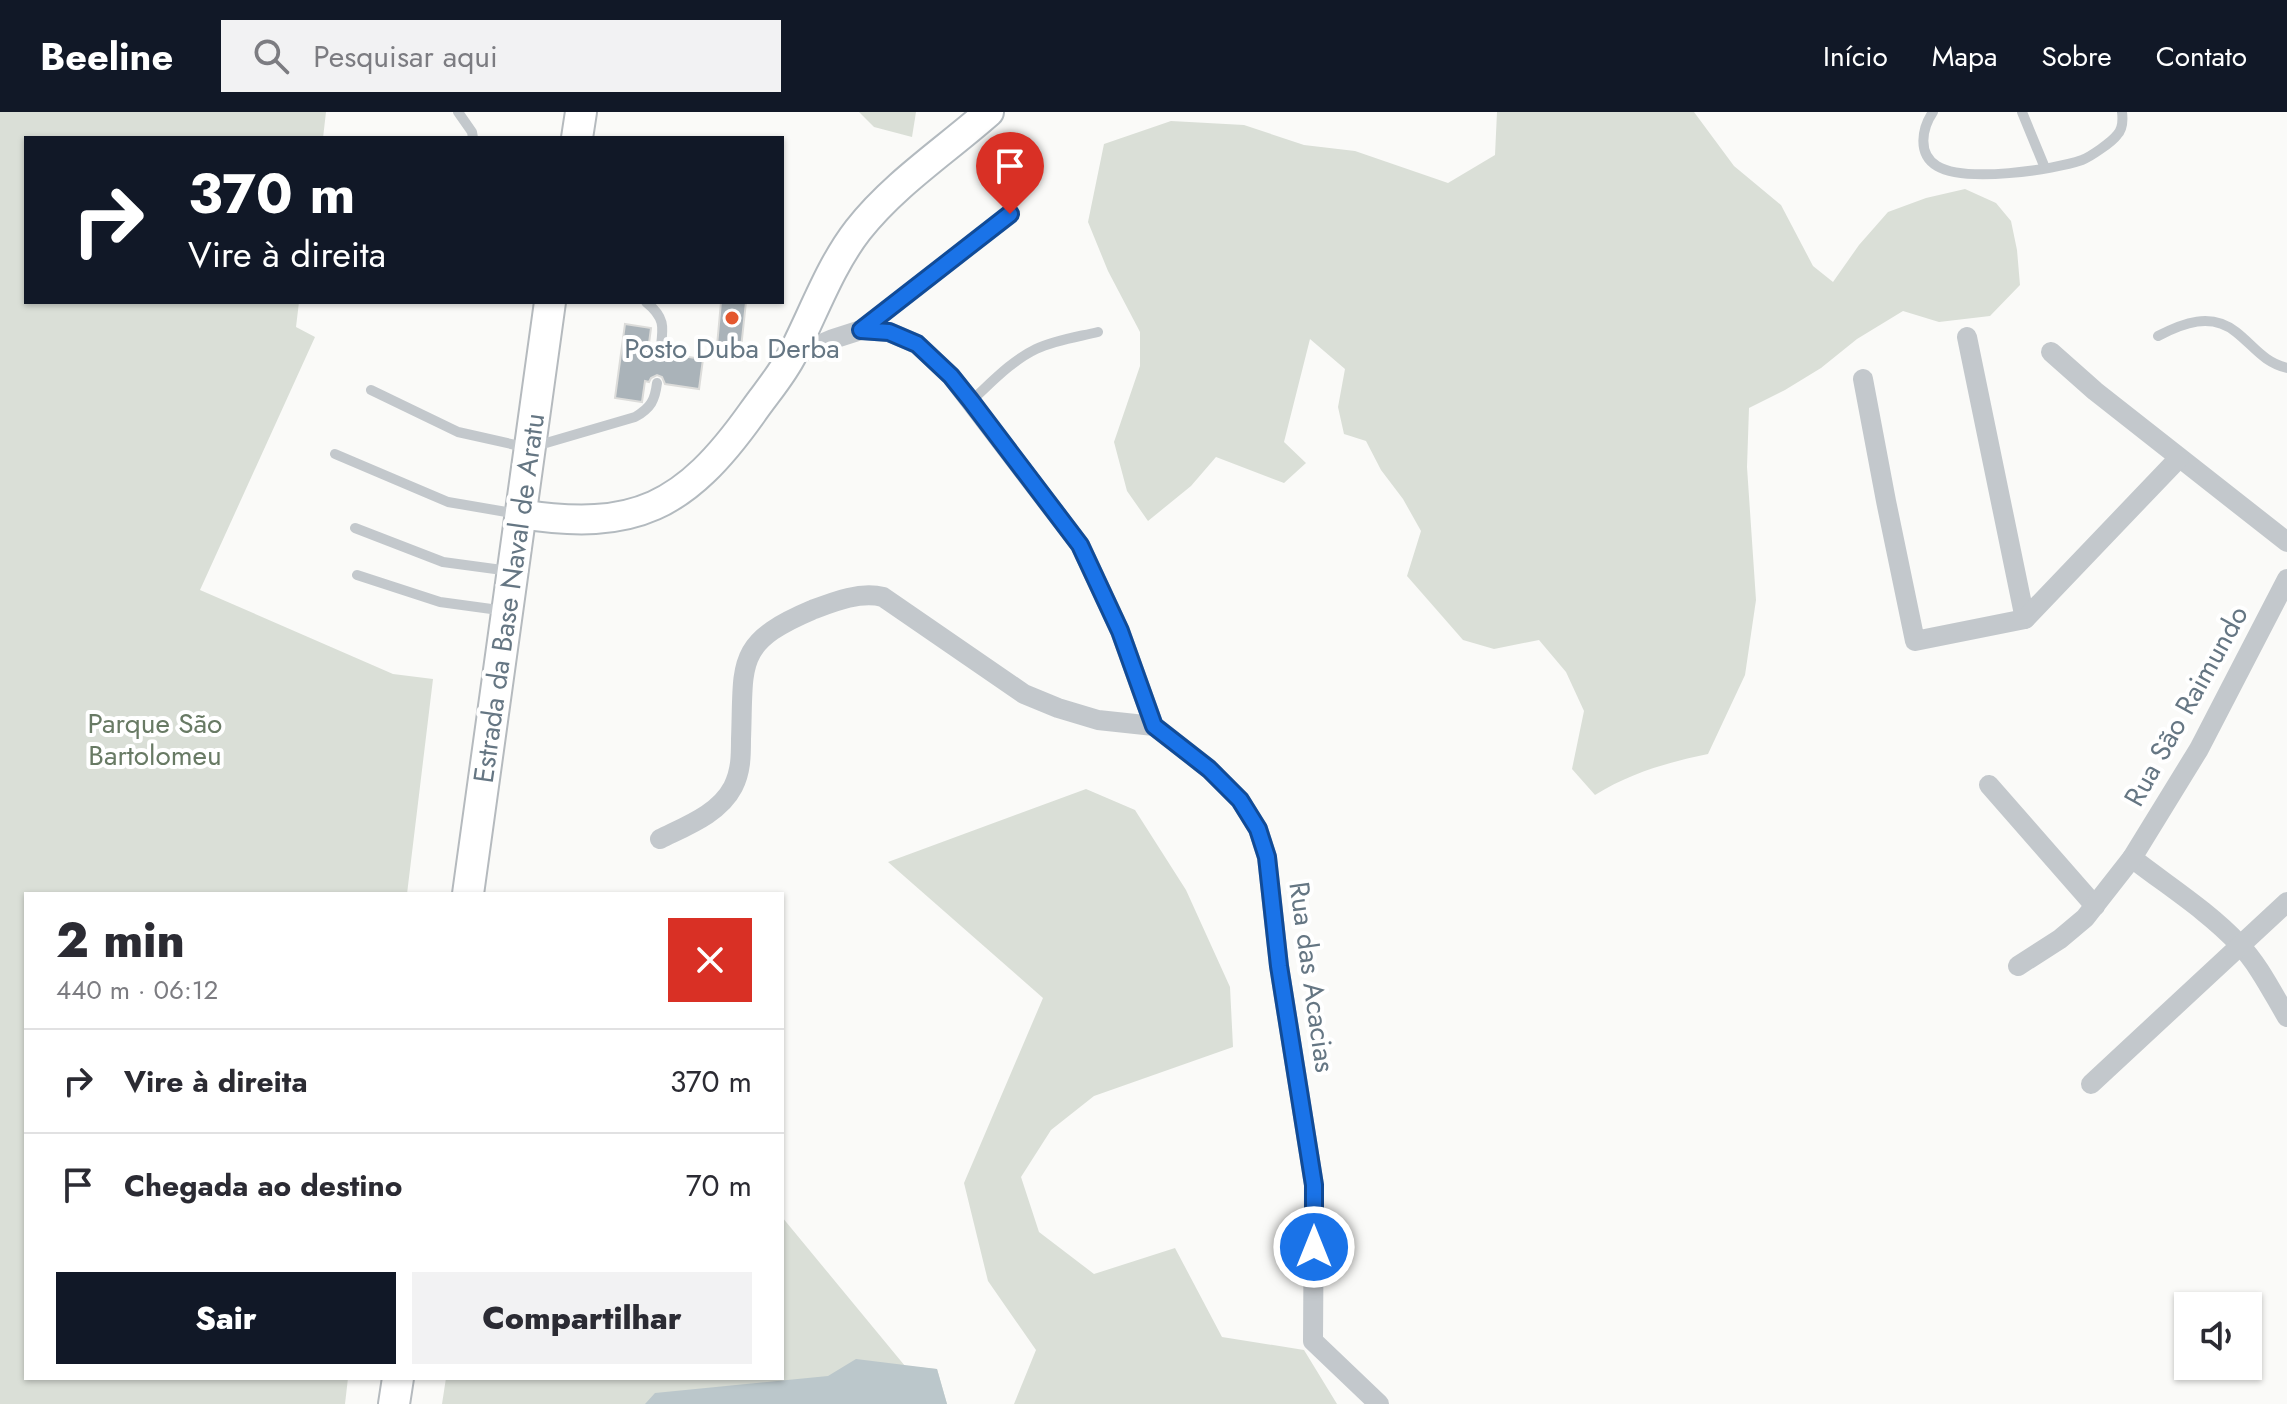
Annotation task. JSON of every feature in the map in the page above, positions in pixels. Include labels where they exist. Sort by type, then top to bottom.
[{"type":"main road","points":[[577,136],[581,112]]},
{"type":"main road","name":"Estrada da Base Naval de Aratu","points":[[468,892],[550,304]]},
{"type":"main road","points":[[394,1404],[398,1380]]},
{"type":"street","points":[[520,514],[557,520],[608,518],[636,512],[681,492],[732,441],[791,357],[837,263],[857,231],[882,203],[989,112]]},
{"type":"street","points":[[660,839],[702,817],[720,804],[731,790],[740,765],[743,674],[753,647],[764,635],[795,617],[856,596],[872,594],[883,597],[1024,694],[1098,720],[1154,726],[1120,631],[1080,545],[951,376],[917,344],[889,332],[861,330],[791,357]]},
{"type":"street","points":[[1967,337],[2025,619]]},
{"type":"street","points":[[2051,352],[2287,542]]},
{"type":"street","points":[[1863,379],[1915,641],[2025,619],[2179,458]]},
{"type":"street","name":"Rua São Raimundo","points":[[2018,966],[2060,939],[2085,918],[2132,858],[2199,749],[2287,579]]},
{"type":"street","name":"Rua das Acacias","points":[[1154,726],[1209,769],[1240,800],[1258,829],[1267,857],[1279,966],[1314,1185],[1313,1341],[1379,1404]]},
{"type":"street","points":[[1989,785],[2095,906]]},
{"type":"street","points":[[2132,858],[2240,945],[2256,965],[2287,1017]]},
{"type":"street","points":[[2091,1084],[2287,902]]},
{"type":"lane","points":[[458,112],[473,136]]},
{"type":"lane","points":[[1933,112],[1928,119],[1923,141],[1926,155],[1937,166],[1955,172],[1992,174],[2045,168],[2085,159],[2118,135],[2123,122],[2122,112]]},
{"type":"lane","points":[[2022,112],[2045,168]]},
{"type":"lane","points":[[861,330],[1010,214]]},
{"type":"lane","points":[[648,304],[658,312],[663,325],[660,353]]},
{"type":"lane","points":[[2158,336],[2191,322],[2207,320],[2236,331],[2267,361],[2287,368]]},
{"type":"lane","points":[[971,401],[1019,359],[1034,350],[1056,341],[1098,332]]},
{"type":"lane","points":[[371,390],[458,432],[529,448],[635,417],[647,410],[655,400],[657,383]]},
{"type":"lane","points":[[335,454],[448,502],[520,514]]},
{"type":"lane","points":[[355,528],[443,562],[513,571]]},
{"type":"lane","points":[[357,575],[440,602],[508,612]]},
{"type":"green space","name":"Parque São Bartolomeu","points":[[0,112],[326,112],[323,136],[24,136],[24,304],[299,304],[296,327],[315,337],[200,590],[393,674],[433,679],[407,892],[24,892],[24,1380],[348,1380],[345,1404],[0,1404]]},
{"type":"green space","points":[[859,112],[916,112],[912,137],[874,127]]},
{"type":"green space","points":[[1497,112],[1694,112],[1734,166],[1781,205],[1813,266],[1833,282],[1859,245],[1888,212],[1926,198],[1965,189],[1996,203],[2011,221],[2017,250],[2020,285],[1990,316],[1939,322],[1903,311],[1857,339],[1821,368],[1749,408],[1747,467],[1756,600],[1745,675],[1708,754],[1650,769],[1595,795],[1572,769],[1584,711],[1566,672],[1539,640],[1494,649],[1463,640],[1407,576],[1421,531],[1366,441],[1344,434],[1338,407],[1345,369],[1310,339],[1284,442],[1306,463],[1284,483],[1216,457],[1191,486],[1148,521],[1127,491],[1114,442],[1140,366],[1140,332],[1108,271],[1088,222],[1104,144],[1171,121],[1244,125],[1304,145],[1355,151],[1448,183],[1495,155]]},
{"type":"green space","points":[[1086,789],[1135,810],[1186,890],[1230,987],[1233,1047],[1094,1096],[1051,1130],[1021,1177],[1039,1232],[1094,1274],[1175,1248],[1222,1337],[1304,1350],[1337,1404],[1014,1404],[1036,1350],[988,1281],[964,1183],[1043,998],[888,862]]},
{"type":"green space","points":[[784,1219],[905,1366],[937,1369],[947,1404],[442,1404],[446,1380],[784,1380]]},
{"type":"shaded area","points":[[856,1359],[937,1369],[947,1404],[645,1404],[655,1393],[828,1376]]},
{"type":"building","name":"Posto Duba Derba","points":[[721,304],[746,304],[741,348],[717,346]]},
{"type":"building","points":[[625,324],[651,328],[648,351],[656,360],[664,360],[668,354],[703,359],[699,389],[665,384],[662,377],[657,375],[649,382],[645,381],[642,402],[615,398]]},
{"type":"place","name":"Posto Duba Derba","points":[[732,318]]},
{"type":"route","points":[[1010,214],[861,330],[889,332],[917,344],[951,376],[971,401],[1080,545],[1120,631],[1154,726],[1209,769],[1240,800],[1258,829],[1267,857],[1279,966],[1314,1185],[1314,1247]]}]
